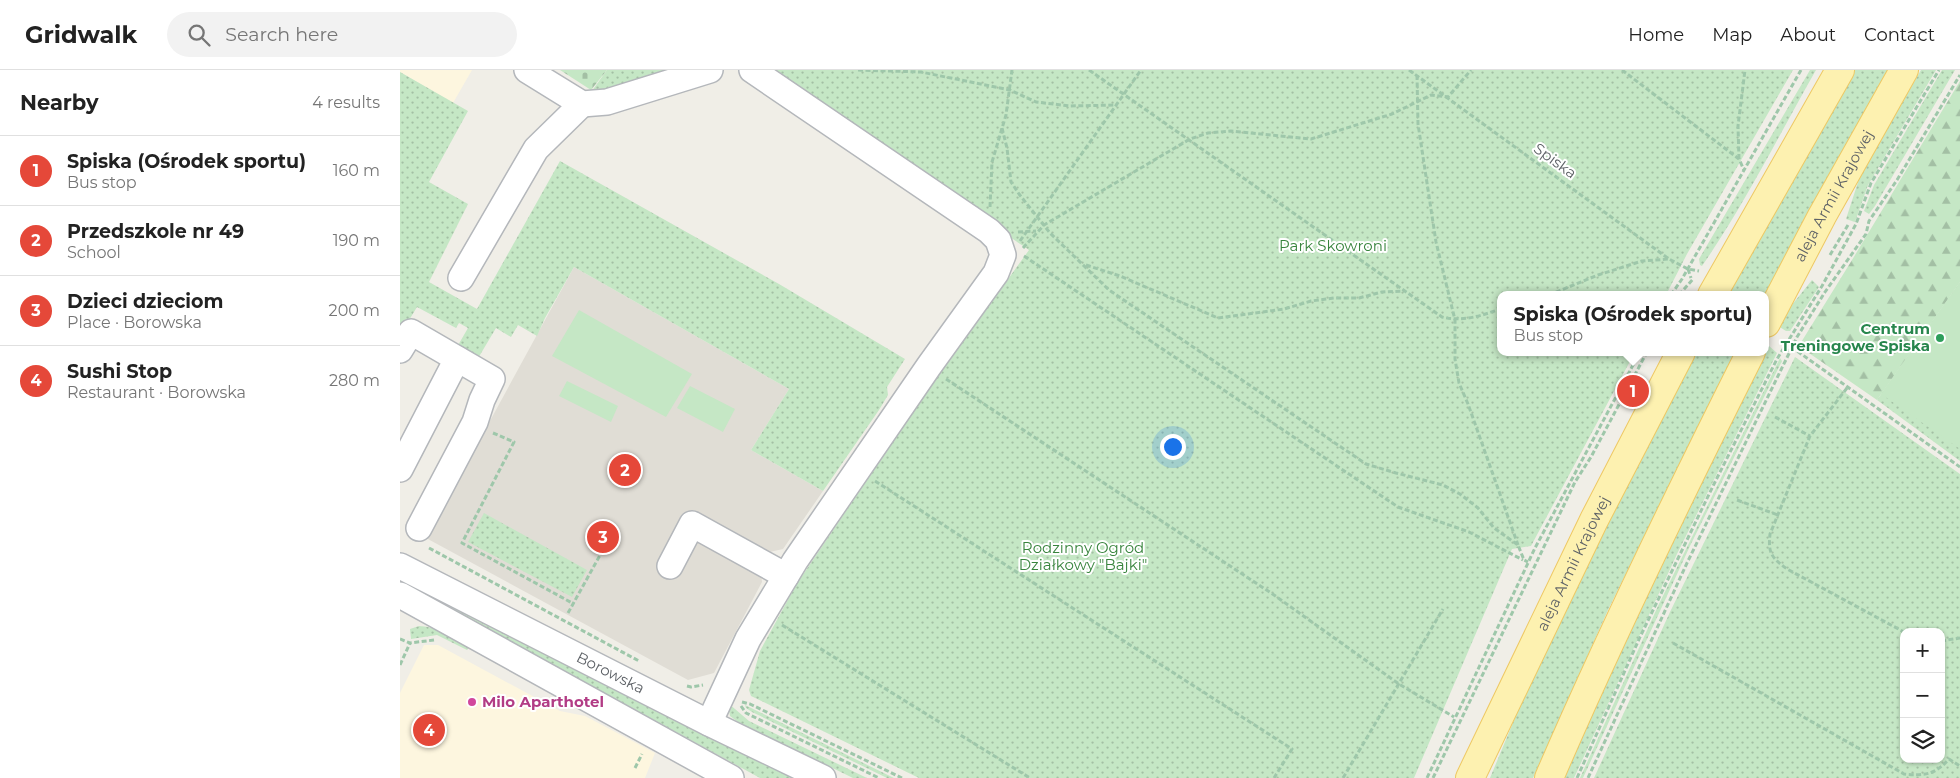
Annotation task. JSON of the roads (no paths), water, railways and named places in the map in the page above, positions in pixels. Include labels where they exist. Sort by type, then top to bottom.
[{"type":"main road","points":[[1700,279],[1840,70]]},
{"type":"main road","name":"aleja Armii Krajowej","points":[[1769,317],[1822,216],[1904,70]]},
{"type":"main road","name":"aleja Armii Krajowej","points":[[1470,778],[1594,520],[1679,356]]},
{"type":"main road","points":[[1549,778],[1581,702],[1657,539],[1749,356]]},
{"type":"street","points":[[527,70],[582,104],[607,102],[710,70]]},
{"type":"street","points":[[709,723],[748,640],[786,576],[929,366],[996,273],[1004,255],[998,240],[989,231],[752,70]]},
{"type":"street","points":[[461,278],[536,149],[582,104]]},
{"type":"street","points":[[400,350],[411,332],[492,379],[482,400],[474,425],[420,536]]},
{"type":"street","points":[[400,469],[457,359]]},
{"type":"street","points":[[670,566],[692,524],[786,576]]},
{"type":"street","points":[[409,571],[402,602],[731,778]]},
{"type":"street","name":"Borowska","points":[[409,571],[709,723],[823,778]]},
{"type":"place","name":"Centrum Treningowe Spiska","points":[[1940,338]]},
{"type":"place","name":"Spiska (Ośrodek sportu)","points":[[1633,391]]},
{"type":"place","name":"Przedszkole nr 49","points":[[625,470]]},
{"type":"place","name":"Dzieci dzieciom","points":[[603,537]]},
{"type":"place","name":"Milo Aparthotel","points":[[472,702]]},
{"type":"place","name":"Sushi Stop","points":[[429,730]]},
{"type":"park label","name":"Park Skowroni","points":[[1333,246]]},
{"type":"park label","name":"Rodzinny Ogród Działkowy \"Bajki\"","points":[[1083,556]]}]
